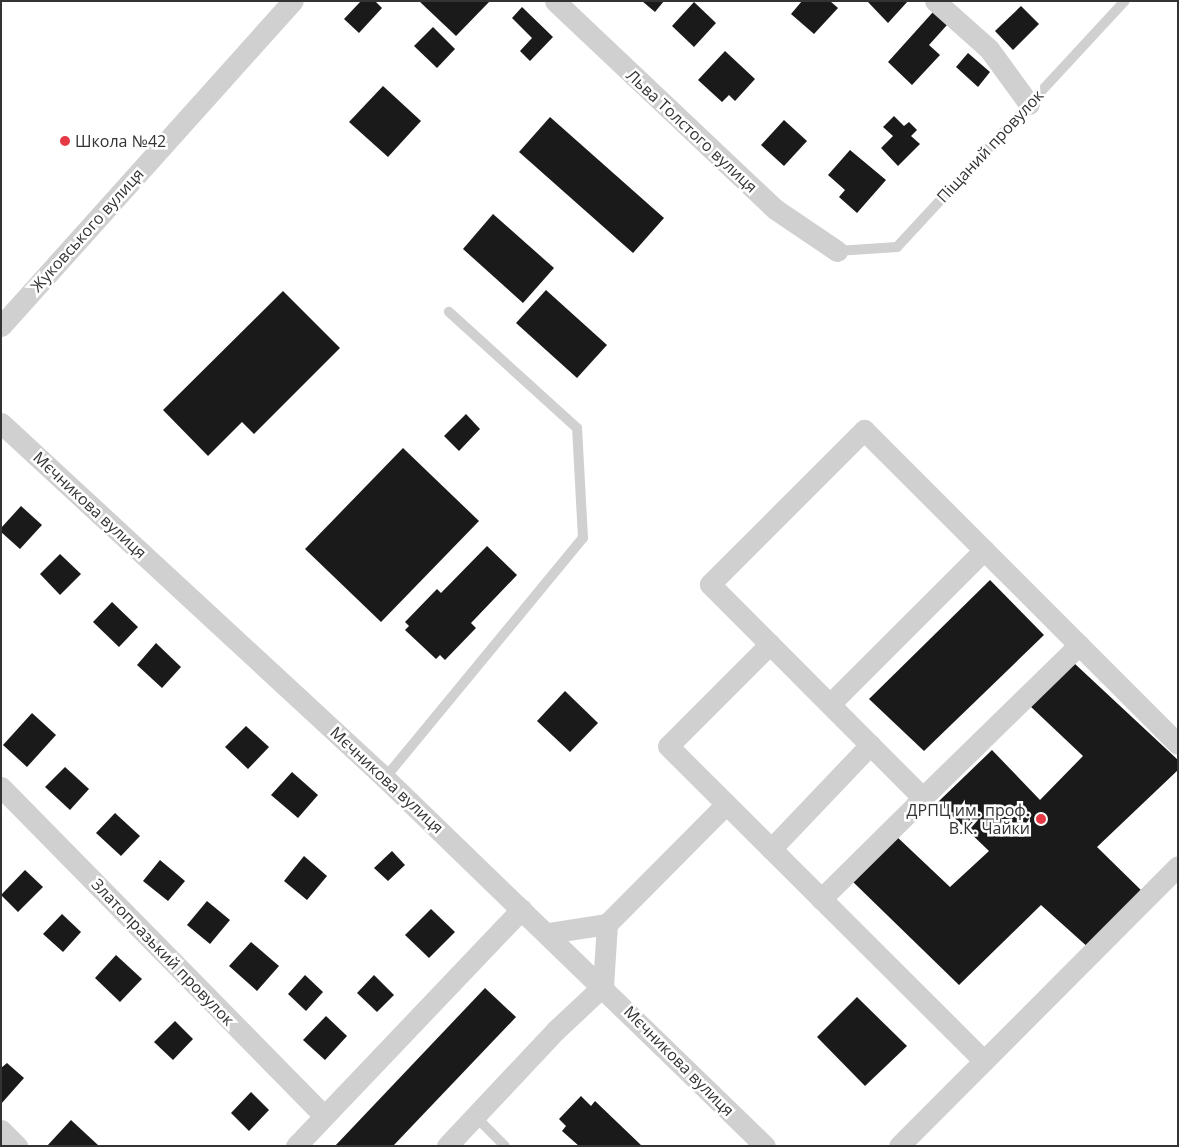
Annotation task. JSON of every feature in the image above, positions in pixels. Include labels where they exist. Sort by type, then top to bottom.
[{"type":"street","name":"Жуковського вулиця","points":[[1,326],[293,1]]},
{"type":"street","name":"Льва Толстого вулиця","points":[[555,1],[775,209],[837,251]]},
{"type":"street","points":[[935,1],[989,50],[1029,104]]},
{"type":"street","name":"Мєчникова вулиця","points":[[1,422],[385,778],[603,986],[765,1146]]},
{"type":"street","points":[[916,804],[923,798],[710,584],[864,430],[1178,744]]},
{"type":"street","points":[[830,704],[984,550]]},
{"type":"street","points":[[770,644],[668,746],[984,1061]]},
{"type":"street","points":[[821,899],[1079,645]]},
{"type":"street","points":[[771,849],[870,745]]},
{"type":"street","name":"Златопразький провулок","points":[[1,787],[324,1116]]},
{"type":"street","points":[[548,934],[608,924],[726,804]]},
{"type":"street","points":[[899,1146],[1178,866]]},
{"type":"street","points":[[296,1146],[522,908]]},
{"type":"street","points":[[447,1146],[603,986],[608,924]]},
{"type":"street","points":[[1,1130],[17,1146]]},
{"type":"lane","name":"Піщаний провулок","points":[[837,251],[897,247],[1125,1]]},
{"type":"lane","points":[[385,778],[583,538],[577,428],[449,312]]},
{"type":"lane","points":[[475,1116],[505,1146]]},
{"type":"building","points":[[361,1],[375,1],[382,8],[359,33],[344,19]]},
{"type":"building","points":[[419,1],[490,1],[456,36]]},
{"type":"building","points":[[642,1],[664,1],[655,12]]},
{"type":"building","points":[[802,1],[830,1],[838,8],[814,34],[791,14]]},
{"type":"building","points":[[867,1],[908,1],[888,23]]},
{"type":"building","points":[[694,2],[716,23],[694,47],[672,26]]},
{"type":"building","points":[[1021,6],[1039,24],[1013,50],[995,31]]},
{"type":"building","points":[[522,7],[553,37],[530,61],[520,51],[532,38],[512,18]]},
{"type":"building","points":[[933,12],[947,25],[929,45],[940,55],[912,85],[888,62]]},
{"type":"building","points":[[433,27],[455,49],[437,68],[414,46]]},
{"type":"building","points":[[725,51],[755,79],[735,101],[729,95],[722,102],[698,80]]},
{"type":"building","points":[[968,53],[990,72],[978,87],[956,67]]},
{"type":"building","points":[[383,86],[421,121],[388,157],[349,122]]},
{"type":"building","points":[[894,116],[904,126],[909,122],[917,130],[911,136],[920,144],[898,166],[881,148],[893,136],[883,127]]},
{"type":"building","points":[[550,117],[664,218],[633,253],[519,152]]},
{"type":"building","points":[[784,120],[807,141],[784,166],[761,145]]},
{"type":"building","points":[[850,150],[886,180],[857,213],[839,197],[845,190],[828,175]]},
{"type":"building","points":[[493,214],[554,268],[523,303],[463,249]]},
{"type":"building","points":[[546,290],[607,345],[577,378],[516,323]]},
{"type":"building","points":[[283,291],[340,348],[254,434],[242,422],[208,456],[163,410]]},
{"type":"building","points":[[466,414],[480,429],[459,451],[444,436]]},
{"type":"building","points":[[403,448],[479,521],[381,622],[305,549]]},
{"type":"building","points":[[21,506],[42,525],[20,549],[1,532],[1,528]]},
{"type":"building","points":[[487,546],[517,575],[471,623],[476,628],[445,660],[440,655],[436,659],[405,630],[409,626],[405,622],[437,589],[441,593]]},
{"type":"building","points":[[60,554],[81,574],[60,595],[40,574]]},
{"type":"building","points":[[990,580],[1044,635],[924,751],[869,699]]},
{"type":"building","points":[[112,602],[138,627],[119,647],[93,622]]},
{"type":"building","points":[[156,643],[181,667],[162,688],[137,665]]},
{"type":"building","name":"ДРПЦ им. проф. В.К. Чайки","points":[[1074,663],[1178,760],[1178,770],[1097,847],[1145,894],[1090,949],[1041,905],[959,985],[850,879],[895,835],[950,887],[989,851],[938,802],[992,750],[1040,800],[1083,756],[1029,705]]},
{"type":"building","points":[[565,691],[598,723],[570,752],[537,721]]},
{"type":"building","points":[[32,713],[56,735],[27,767],[3,745]]},
{"type":"building","points":[[246,726],[269,747],[248,769],[225,747]]},
{"type":"building","points":[[65,767],[89,789],[70,810],[45,787]]},
{"type":"building","points":[[292,772],[318,795],[298,818],[271,795]]},
{"type":"building","points":[[115,813],[140,836],[121,856],[96,833]]},
{"type":"building","points":[[392,851],[405,865],[388,881],[374,868]]},
{"type":"building","points":[[304,856],[327,876],[307,900],[284,881]]},
{"type":"building","points":[[160,860],[185,881],[168,901],[143,881]]},
{"type":"building","points":[[25,870],[43,887],[18,912],[1,895]]},
{"type":"building","points":[[207,901],[230,920],[210,944],[187,925]]},
{"type":"building","points":[[431,909],[455,932],[429,958],[405,935]]},
{"type":"building","points":[[62,914],[81,932],[63,952],[43,934]]},
{"type":"building","points":[[251,942],[279,966],[257,991],[229,966]]},
{"type":"building","points":[[116,955],[142,979],[120,1002],[95,978]]},
{"type":"building","points":[[305,975],[323,992],[306,1011],[288,994]]},
{"type":"building","points":[[374,975],[394,995],[377,1012],[357,993]]},
{"type":"building","points":[[485,988],[516,1017],[393,1146],[335,1146]]},
{"type":"building","points":[[857,997],[907,1046],[865,1086],[817,1037]]},
{"type":"building","points":[[326,1016],[347,1036],[325,1060],[303,1040]]},
{"type":"building","points":[[175,1021],[193,1039],[173,1060],[154,1042]]},
{"type":"building","points":[[7,1063],[24,1078],[1,1104],[1,1068]]},
{"type":"building","points":[[251,1092],[269,1110],[249,1131],[231,1113]]},
{"type":"building","points":[[581,1096],[591,1106],[595,1101],[642,1146],[579,1146],[562,1131],[566,1126],[559,1119]]},
{"type":"building","points":[[71,1120],[99,1146],[47,1146]]},
{"type":"place","name":"Школа №42","points":[[65,141]]},
{"type":"place","name":"ДРПЦ им. проф. В.К. Чайки","points":[[1041,819]]}]
